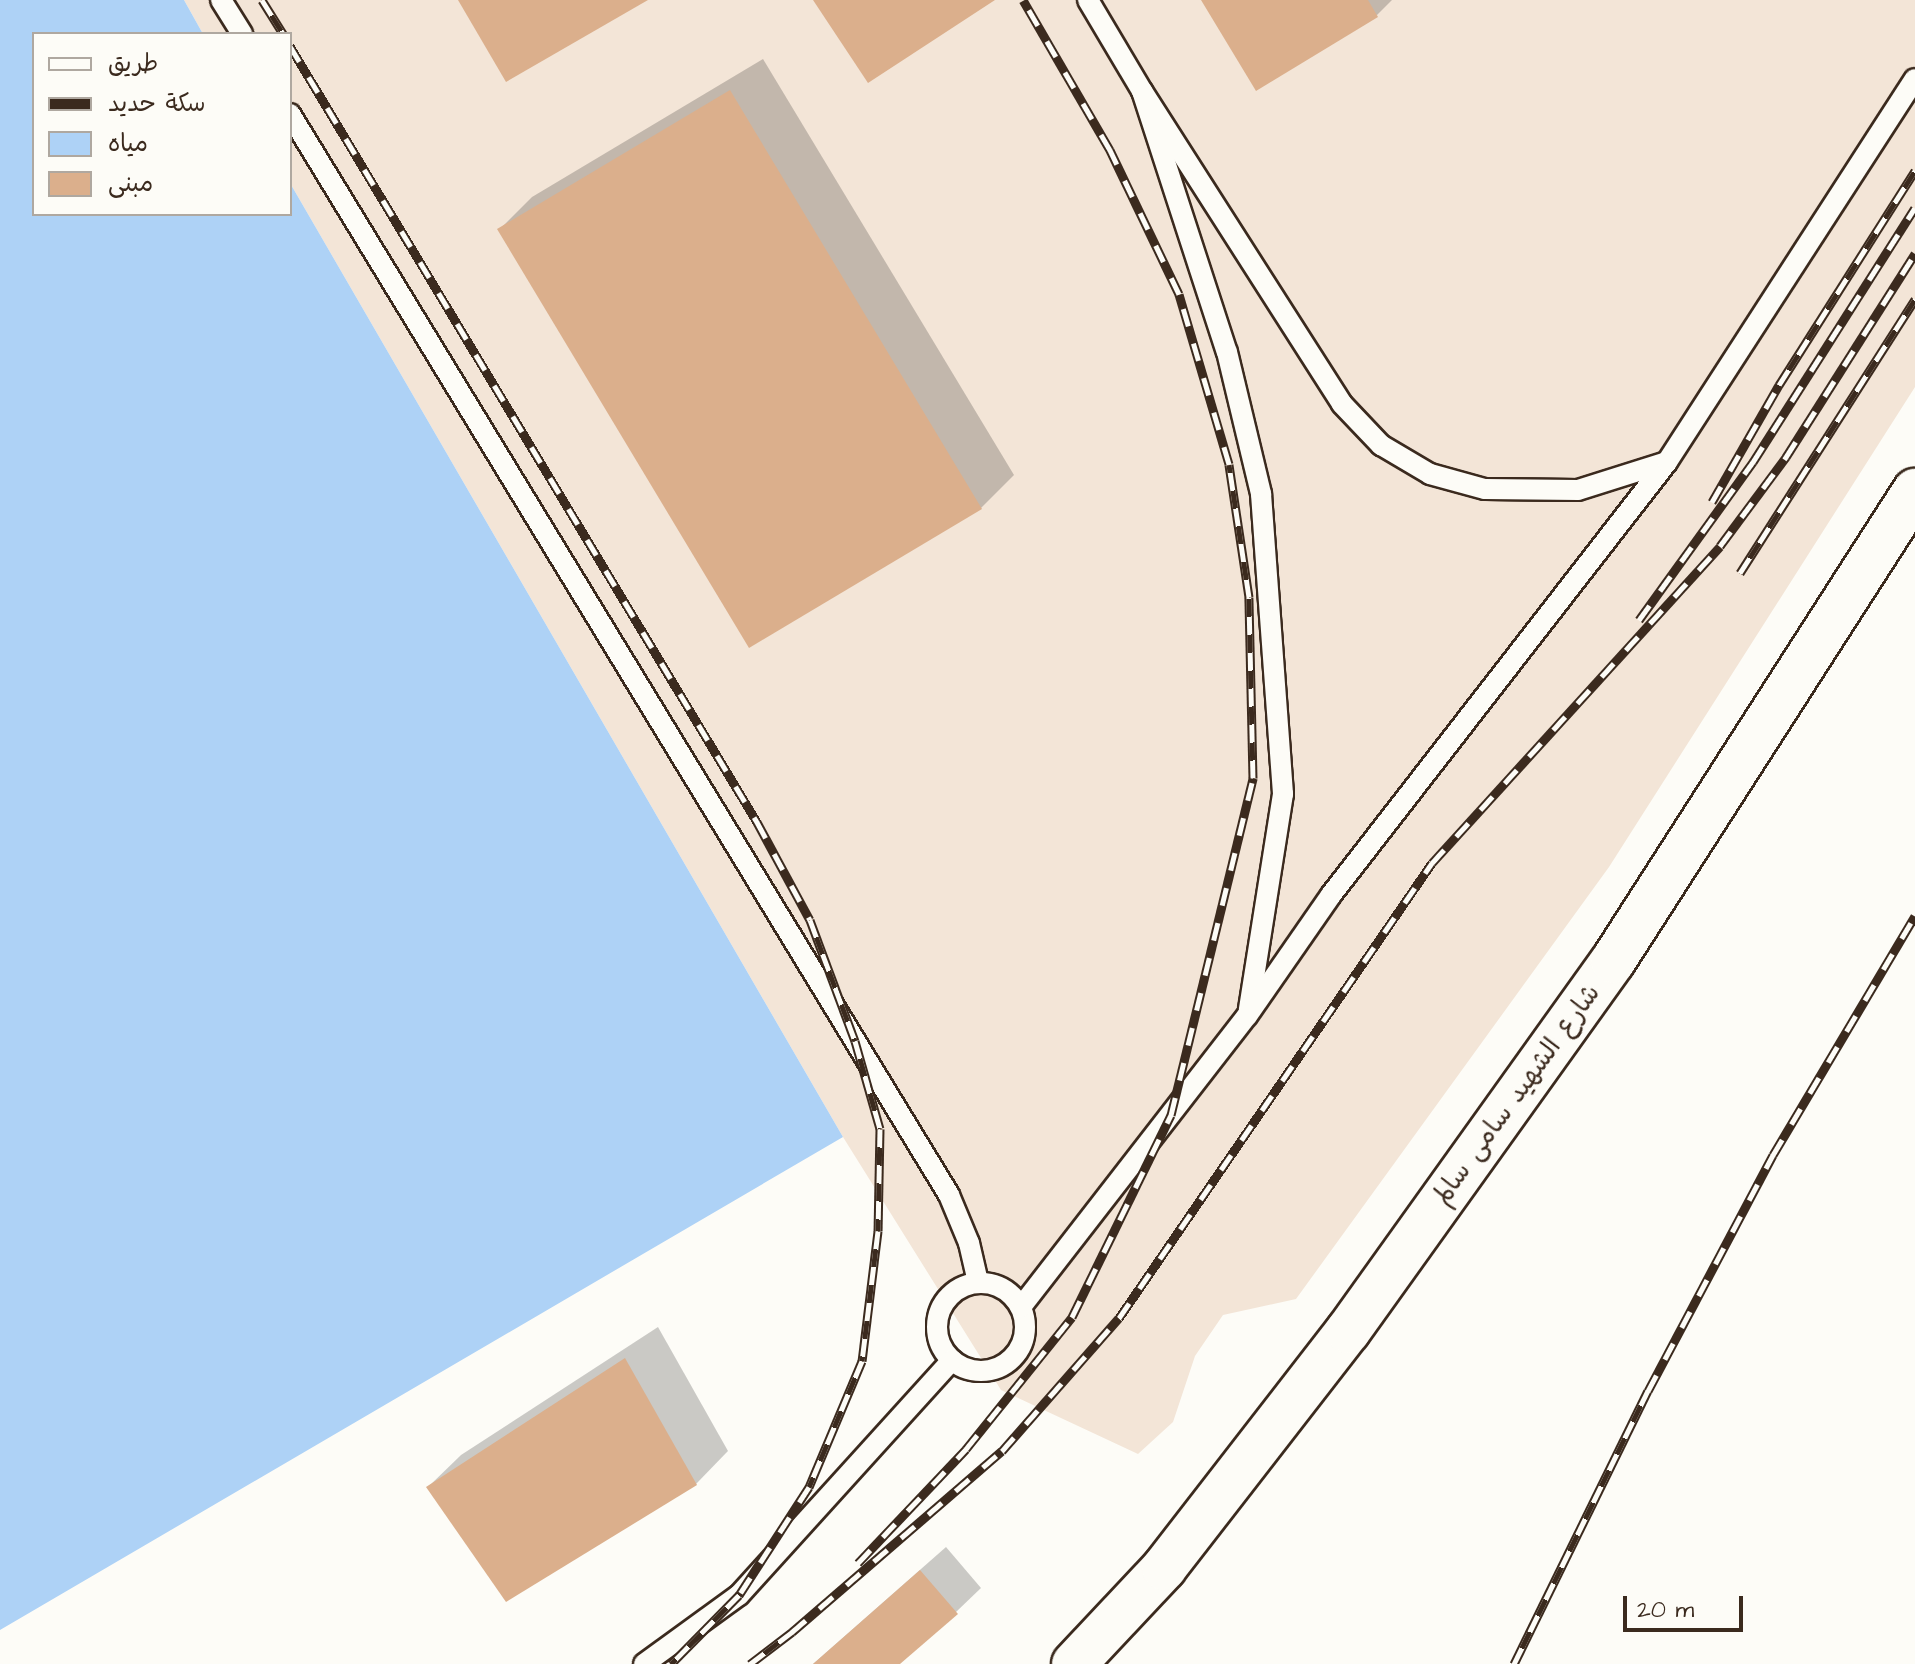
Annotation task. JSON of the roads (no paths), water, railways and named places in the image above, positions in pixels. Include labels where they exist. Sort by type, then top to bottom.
[{"type":"main road","name":"شارع الشهيد سامى سالم","points":[[1074,1664],[1164,1568],[1348,1331],[1613,961],[1915,491]]},
{"type":"lane","points":[[221,0],[241,32]]},
{"type":"lane","points":[[1088,0],[1142,91],[1342,404],[1381,445],[1430,474],[1485,489],[1578,490],[1667,462]]},
{"type":"lane","points":[[1021,1307],[1247,1016],[1331,895],[1667,462],[1915,79]]},
{"type":"lane","points":[[1142,91],[1227,352],[1261,494],[1283,794],[1247,1016]]},
{"type":"lane","points":[[292,117],[949,1195],[969,1243],[978,1282]]},
{"type":"lane","points":[[978,1282],[996,1284],[1011,1294],[1021,1307],[1025,1323],[1024,1341],[1008,1361],[984,1371],[967,1369],[952,1360],[941,1346],[937,1329],[939,1312],[947,1297],[978,1282]]},
{"type":"lane","points":[[644,1664],[739,1595],[952,1360]]},
{"type":"water","points":[[0,0],[184,0],[202,32],[32,32],[32,216],[292,216],[292,186],[843,1137],[0,1630]]},
{"type":"railway","points":[[262,0],[282,32]]},
{"type":"railway","points":[[858,1563],[966,1449],[1072,1317],[1171,1115],[1253,778],[1249,597],[1229,464],[1179,294],[1110,150],[1023,0]]},
{"type":"railway","points":[[292,49],[757,822],[810,920],[855,1041],[880,1129],[878,1231],[862,1361],[809,1487],[739,1595],[671,1664]]},
{"type":"railway","points":[[1712,502],[1779,385],[1915,171]]},
{"type":"railway","points":[[1639,620],[1753,462],[1915,208]]},
{"type":"railway","points":[[750,1664],[792,1632],[1002,1451],[1119,1318],[1432,863],[1720,546],[1786,457],[1915,254]]},
{"type":"railway","points":[[1740,573],[1915,299]]},
{"type":"railway","points":[[1514,1664],[1648,1391],[1773,1155],[1915,916]]}]
